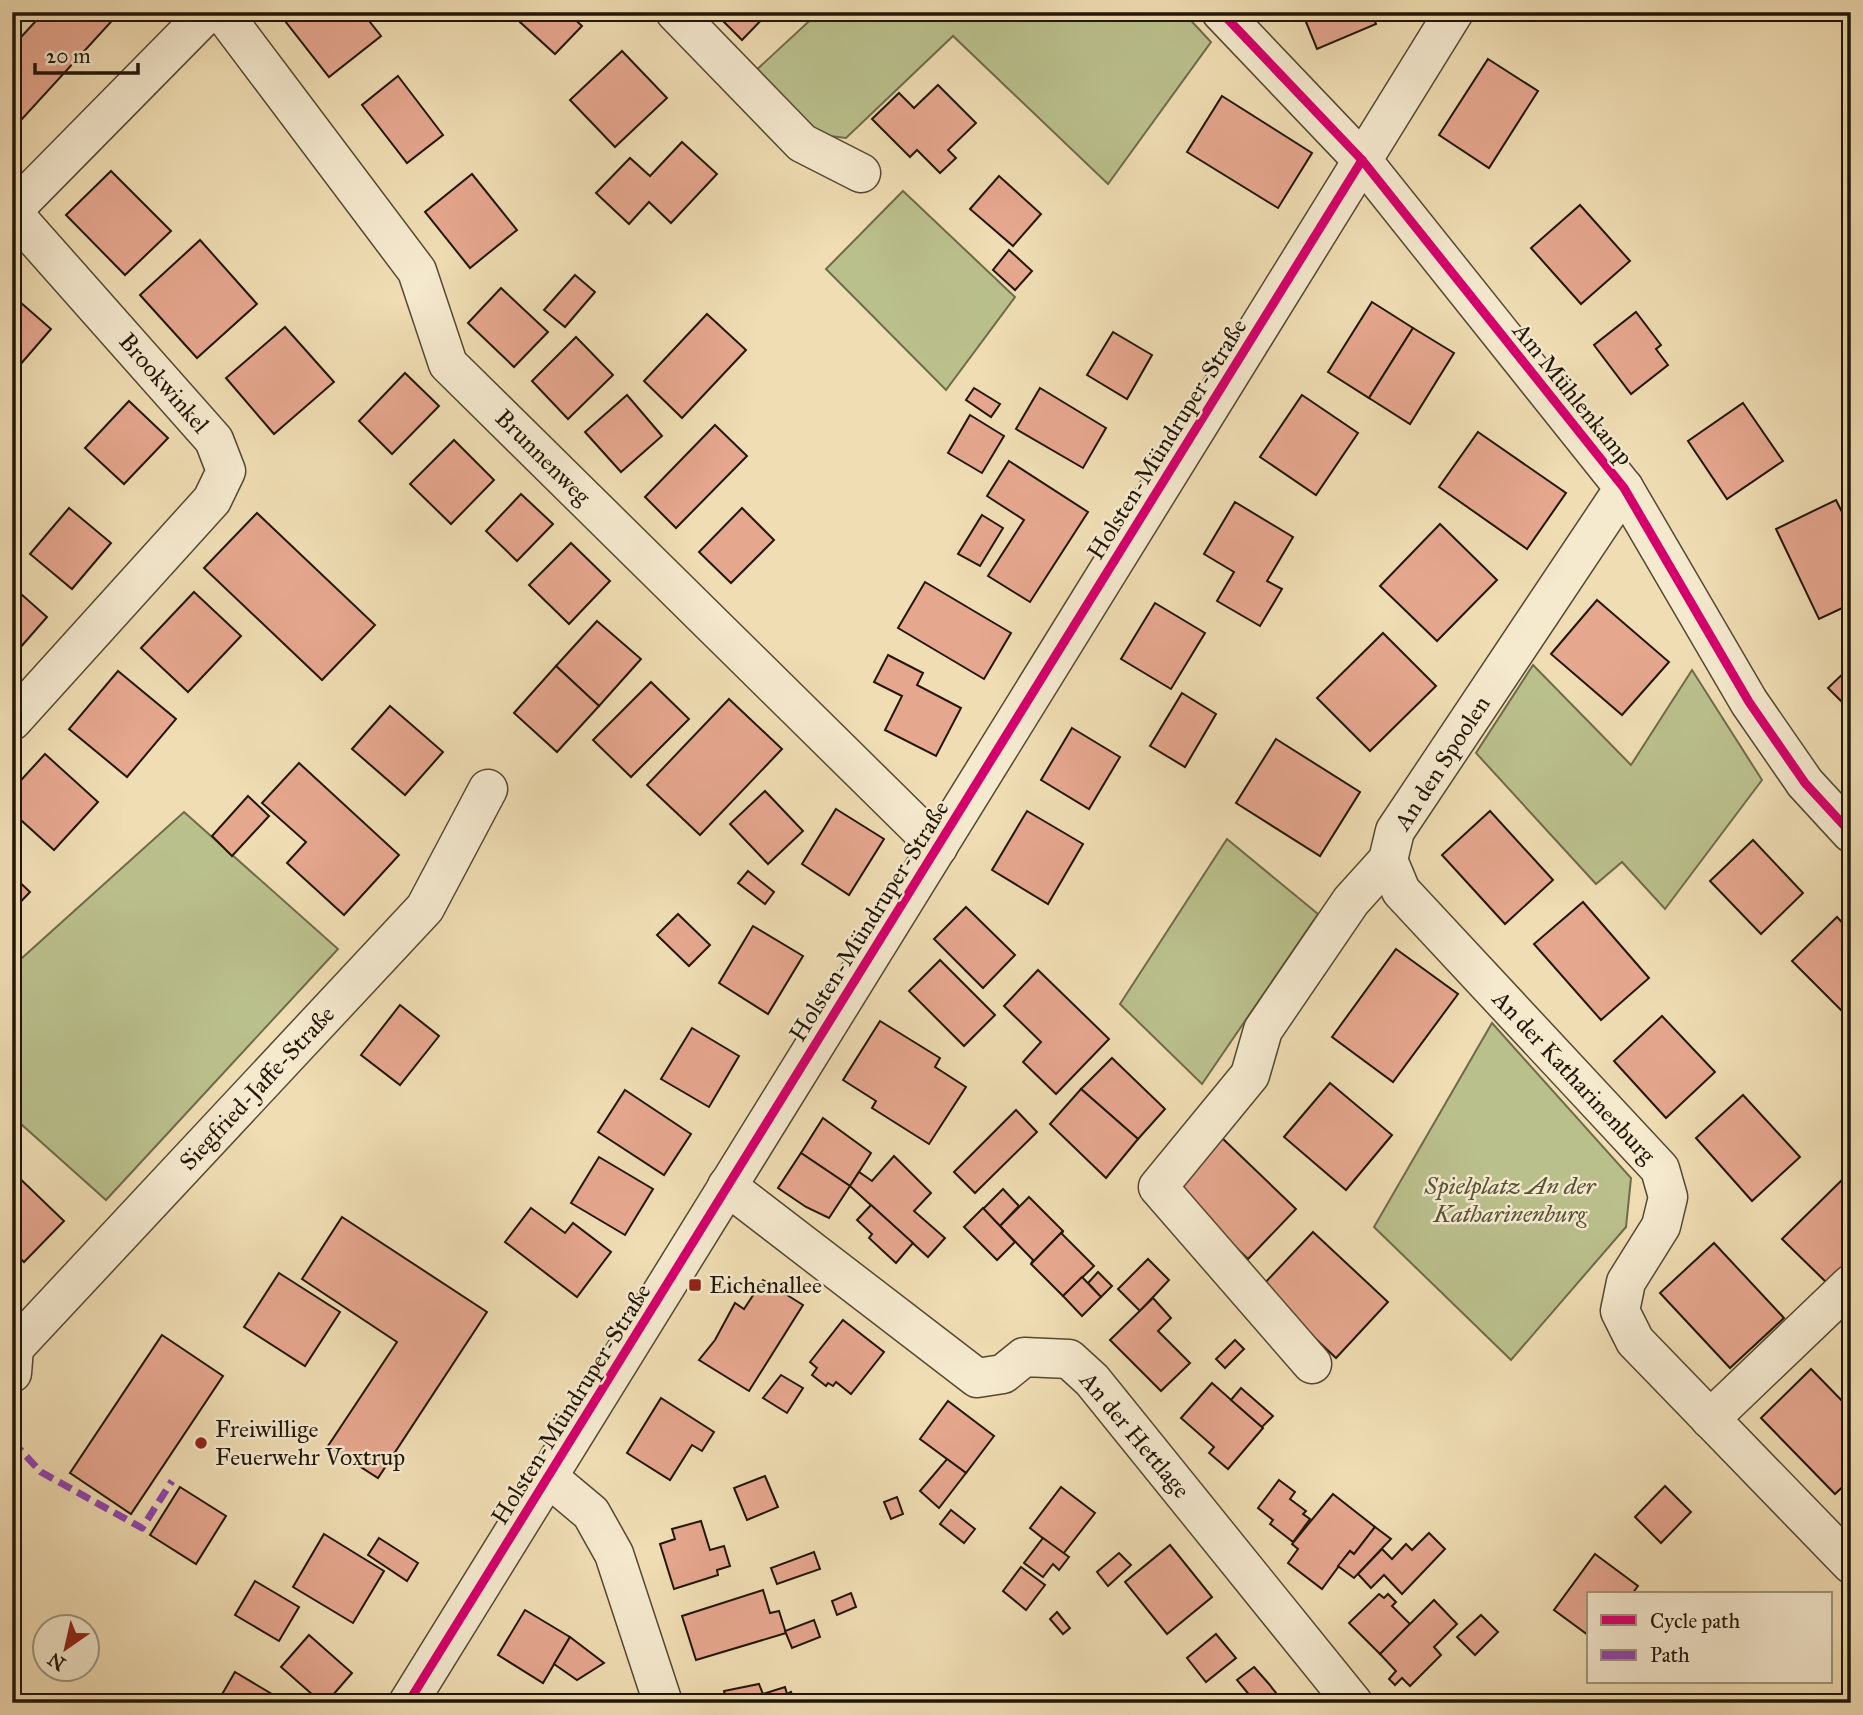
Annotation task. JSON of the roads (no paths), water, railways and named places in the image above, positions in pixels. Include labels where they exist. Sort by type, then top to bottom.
[{"type":"street","points":[[12,211],[208,12]]},
{"type":"street","name":"Brunnenweg","points":[[222,12],[417,271],[448,364],[938,846]]},
{"type":"street","points":[[675,12],[802,143],[861,173]]},
{"type":"street","name":"Am Mühlenkamp","points":[[1220,12],[1362,160],[1624,488],[1749,702],[1805,783],[1851,833]]},
{"type":"street","name":"Holsten-Mündruper-Straße","points":[[408,1703],[1454,12]]},
{"type":"street","name":"Brookwinkel","points":[[12,211],[214,440],[226,471],[212,500],[12,721]]},
{"type":"street","name":"An den Spoolen","points":[[1312,1364],[1157,1186],[1250,1076],[1263,1030],[1351,901],[1388,860],[1395,831],[1624,488]]},
{"type":"street","name":"Siegfried-Jaffe-Straße","points":[[13,1355],[425,908],[488,789]]},
{"type":"street","name":"An der Katharinenburg","points":[[1388,860],[1401,891],[1660,1169],[1668,1197],[1661,1226],[1626,1282],[1620,1311],[1634,1341],[1851,1564]]},
{"type":"street","name":"An der Hettlage","points":[[727,1186],[976,1378],[1003,1374],[1024,1357],[1069,1359],[1092,1380],[1353,1703]]},
{"type":"street","points":[[1710,1419],[1851,1284]]},
{"type":"street","points":[[548,1477],[591,1513],[614,1554],[663,1703]]},
{"type":"place","name":"Eichenallee","points":[[695,1285]]},
{"type":"place","name":"Freiwillige Feuerwehr Voxtrup","points":[[201,1443]]},
{"type":"park label","name":"Spielplatz An der Katharinenburg","points":[[1510,1200]]}]
